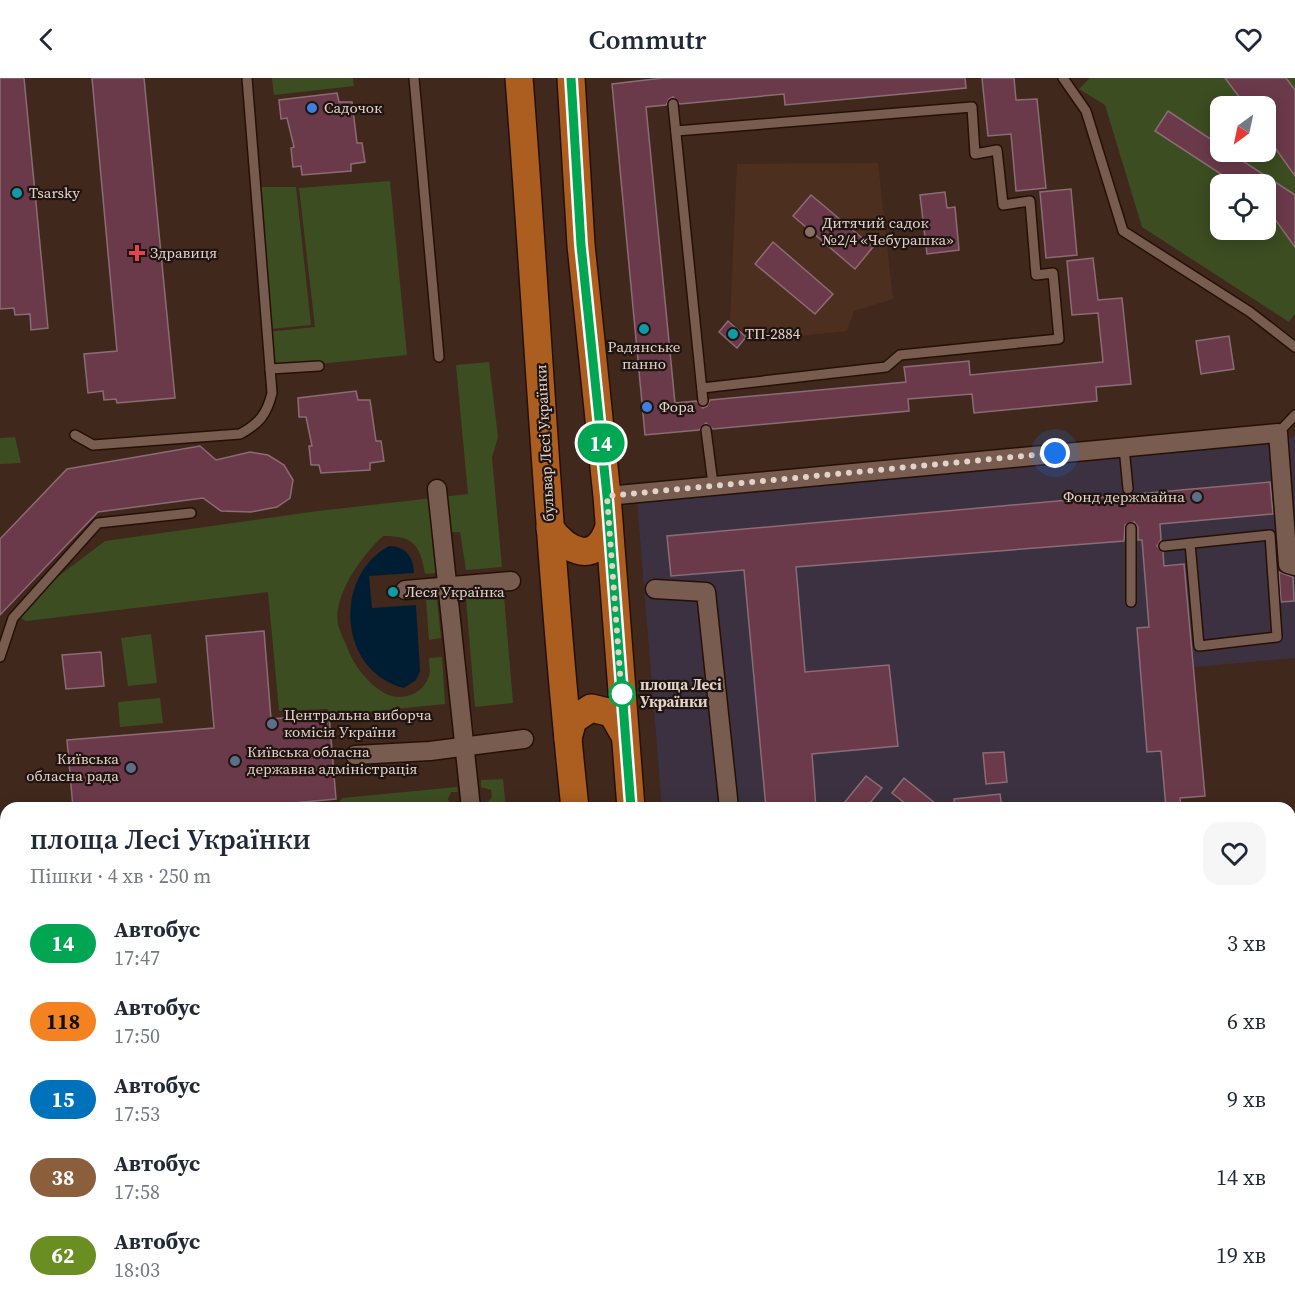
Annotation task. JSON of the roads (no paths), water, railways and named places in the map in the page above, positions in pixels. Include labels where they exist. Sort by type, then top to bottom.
[{"type":"main road","name":"бульвар Лесі Українки","points":[[519,78],[540,349],[550,528],[574,802]]},
{"type":"main road","points":[[571,78],[581,245],[607,496],[630,802]]},
{"type":"main road","points":[[550,528],[563,544],[571,549],[583,551],[600,544],[609,527]]},
{"type":"main road","points":[[568,738],[573,720],[591,708],[612,713],[624,735]]},
{"type":"street","points":[[607,496],[712,484],[1278,433],[1288,564],[1295,566]]},
{"type":"street","points":[[437,489],[470,802]]},
{"type":"street","points":[[405,590],[511,581]]},
{"type":"street","points":[[656,589],[706,591],[728,802]]},
{"type":"street","points":[[355,755],[524,739]]},
{"type":"lane","points":[[75,435],[93,445],[240,434],[258,424],[268,409],[272,393],[247,78]]},
{"type":"lane","points":[[414,78],[439,357]]},
{"type":"lane","points":[[1063,78],[1086,111],[1123,231],[1250,312],[1295,347]]},
{"type":"lane","points":[[673,104],[703,400]]},
{"type":"lane","points":[[676,130],[972,107],[975,154],[997,150],[1003,205],[1030,201],[1036,275],[1053,273],[1059,339],[900,355],[886,367],[702,388]]},
{"type":"lane","points":[[270,369],[319,366]]},
{"type":"lane","points":[[1278,433],[1295,415]]},
{"type":"lane","points":[[706,430],[712,484]]},
{"type":"lane","points":[[1124,447],[1128,489]]},
{"type":"lane","points":[[0,657],[13,618],[98,523],[190,513]]},
{"type":"lane","points":[[1131,528],[1136,548],[1131,602]]},
{"type":"lane","points":[[1164,546],[1190,543],[1270,535],[1277,637],[1199,646],[1190,543]]},
{"type":"water","points":[[389,546],[404,550],[410,557],[414,573],[369,576],[372,608],[416,605],[420,671],[416,680],[404,688],[382,679],[366,663],[356,644],[351,623],[352,600],[358,579],[371,560]]},
{"type":"place","name":"Садочок","points":[[312,108]]},
{"type":"place","name":"Tsarsky","points":[[17,193]]},
{"type":"place","name":"Дитячий садок №2/4 «Чебурашка»","points":[[810,232]]},
{"type":"place","name":"Здравиця","points":[[137,253]]},
{"type":"place","name":"Радянське панно","points":[[644,329]]},
{"type":"place","name":"ТП-2884","points":[[733,334]]},
{"type":"place","name":"Фора","points":[[647,407]]},
{"type":"place","name":"Фонд держмайна","points":[[1197,497]]},
{"type":"place","name":"Леся Українка","points":[[393,592]]},
{"type":"place","name":"площа Лесі Українки","points":[[622,694]]},
{"type":"place","name":"Центральна виборча комісія України","points":[[272,724]]},
{"type":"place","name":"Київська обласна державна адміністрація","points":[[235,761]]},
{"type":"place","name":"Київська обласна рада","points":[[131,768]]}]
